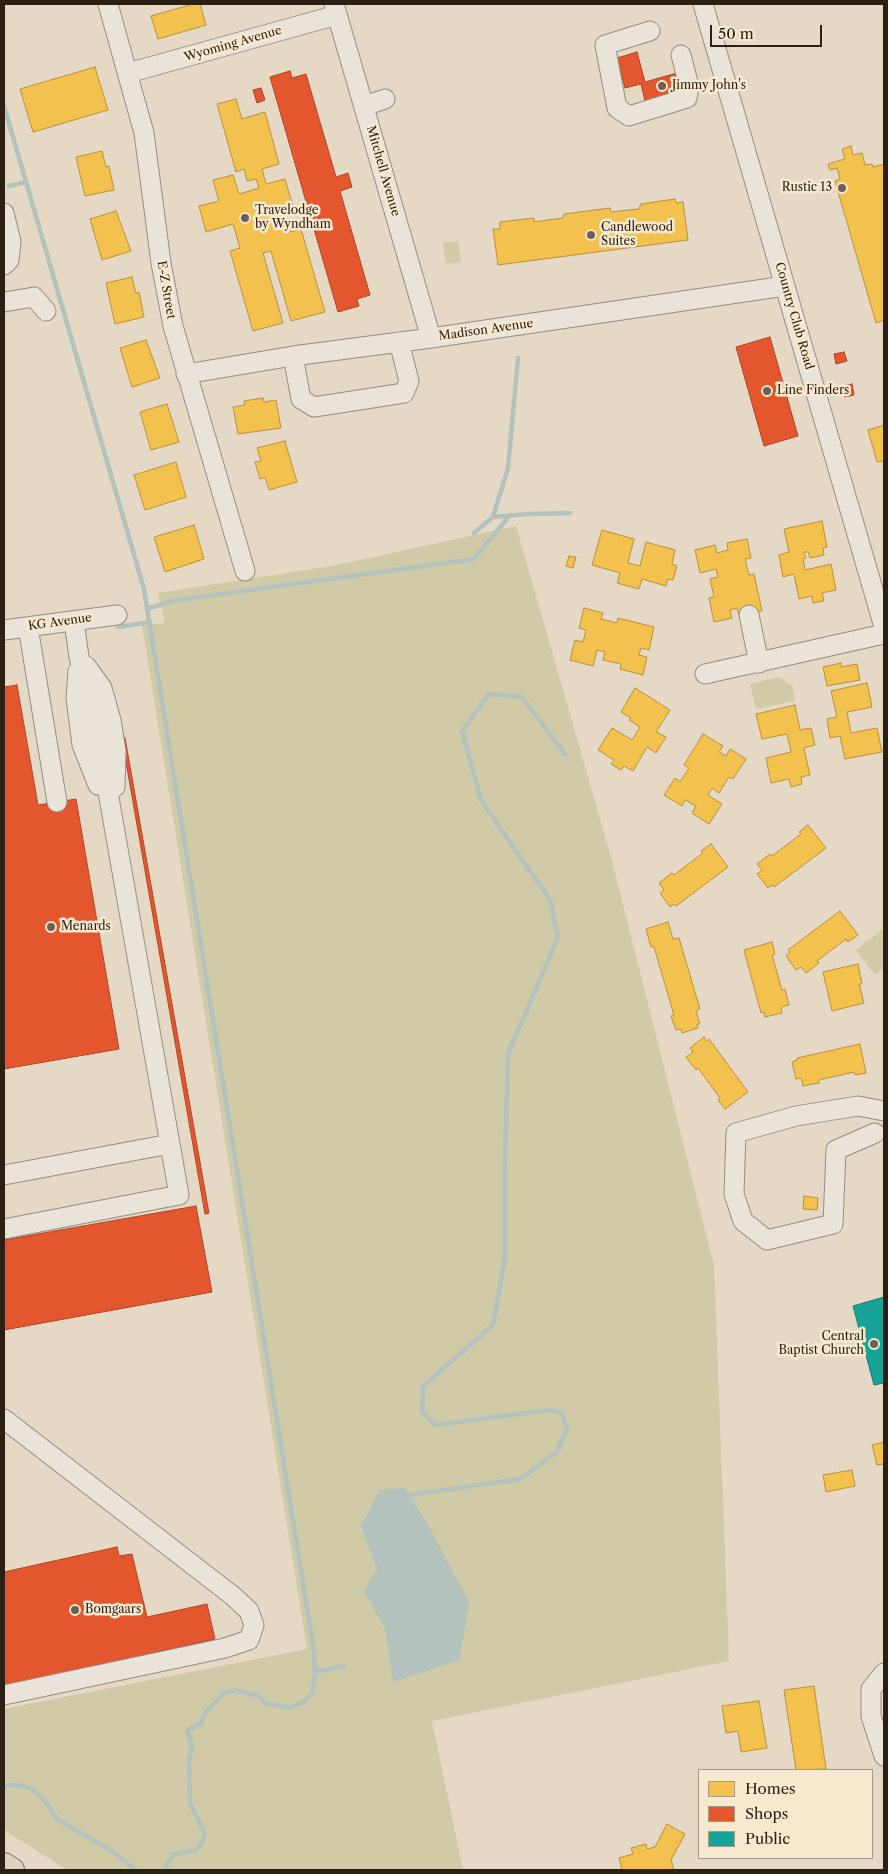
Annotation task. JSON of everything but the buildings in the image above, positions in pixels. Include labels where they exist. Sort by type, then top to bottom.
[{"type":"main road","points":[[4,1865],[12,1870]]},
{"type":"street","name":"E-Z Street","points":[[108,4],[144,133],[161,264],[173,326],[244,572]]},
{"type":"street","name":"Country Club Road","points":[[704,4],[884,627]]},
{"type":"street","name":"Wyoming Avenue","points":[[128,74],[335,9]]},
{"type":"street","name":"Mitchell Avenue","points":[[335,9],[431,338]]},
{"type":"street","points":[[650,31],[605,44],[616,108],[629,116],[687,98],[689,86],[680,55]]},
{"type":"street","points":[[364,106],[385,99]]},
{"type":"street","points":[[4,213],[11,242],[9,260],[4,265]]},
{"type":"street","name":"Madison Avenue","points":[[186,374],[293,356],[431,338],[785,286]]},
{"type":"street","points":[[4,302],[34,297],[46,311]]},
{"type":"street","points":[[293,356],[301,398],[314,407],[404,393],[409,381],[399,342]]},
{"type":"street","name":"KG Avenue","points":[[4,630],[117,615]]},
{"type":"street","points":[[749,615],[759,663]]},
{"type":"street","points":[[74,621],[79,657],[76,698],[82,745],[114,826]]},
{"type":"street","points":[[28,627],[57,802]]},
{"type":"street","points":[[705,674],[884,634]]},
{"type":"street","points":[[4,1228],[179,1195],[114,826],[116,751],[111,720],[102,688],[79,657]]},
{"type":"street","points":[[874,1133],[836,1150],[834,1224],[767,1240],[743,1221],[734,1194],[736,1134],[796,1116],[858,1106],[884,1111]]},
{"type":"street","points":[[4,1175],[170,1144]]},
{"type":"street","points":[[4,1419],[249,1610],[254,1625],[249,1640],[225,1648],[4,1695]]},
{"type":"street","points":[[884,1673],[871,1689],[871,1716],[884,1756]]},
{"type":"shaded area","points":[[458,241],[461,262],[446,264],[443,243]]},
{"type":"shaded area","points":[[516,526],[611,857],[714,1265],[729,1661],[432,1721],[463,1870],[67,1870],[4,1830],[4,1709],[307,1649],[142,625],[165,623],[158,593],[332,566]]},
{"type":"shaded area","points":[[779,677],[792,686],[795,701],[756,709],[750,684]]},
{"type":"shaded area","points":[[883,929],[884,968],[875,975],[856,950]]},
{"type":"shaded area","points":[[405,1488],[431,1530],[469,1602],[460,1660],[393,1682],[385,1628],[364,1592],[377,1568],[361,1527],[379,1490]]},
{"type":"waterway","points":[[4,106],[144,589],[314,1652],[313,1692],[305,1701],[290,1708],[264,1703],[259,1696],[234,1690],[224,1693],[206,1712],[201,1723],[187,1731],[192,1746],[189,1760],[190,1803],[205,1834],[202,1843],[195,1850],[173,1855],[164,1870]]},
{"type":"waterway","points":[[9,186],[26,182]]},
{"type":"waterway","points":[[518,358],[508,468],[493,517],[570,513]]},
{"type":"waterway","points":[[147,609],[171,601],[474,559],[510,515]]},
{"type":"waterway","points":[[474,533],[493,517]]},
{"type":"waterway","points":[[118,627],[150,622]]},
{"type":"waterway","points":[[409,1495],[520,1479],[557,1452],[567,1429],[561,1412],[549,1410],[435,1425],[422,1411],[423,1386],[493,1325],[505,1258],[508,1054],[558,937],[550,900],[481,800],[462,731],[489,694],[522,697],[565,754]]},
{"type":"waterway","points":[[315,1672],[344,1666]]},
{"type":"waterway","points":[[4,1789],[6,1785],[31,1788],[43,1799],[58,1820],[111,1850],[135,1870]]},
{"type":"place","name":"Jimmy John's","points":[[662,86]]},
{"type":"place","name":"Rustic 13","points":[[842,188]]},
{"type":"place","name":"Travelodge by Wyndham","points":[[245,218]]},
{"type":"place","name":"Candlewood Suites","points":[[591,235]]},
{"type":"place","name":"Line Finders","points":[[767,391]]},
{"type":"place","name":"Menards","points":[[51,927]]},
{"type":"place","name":"Central Baptist Church","points":[[874,1344]]},
{"type":"place","name":"Bomgaars","points":[[75,1610]]}]
